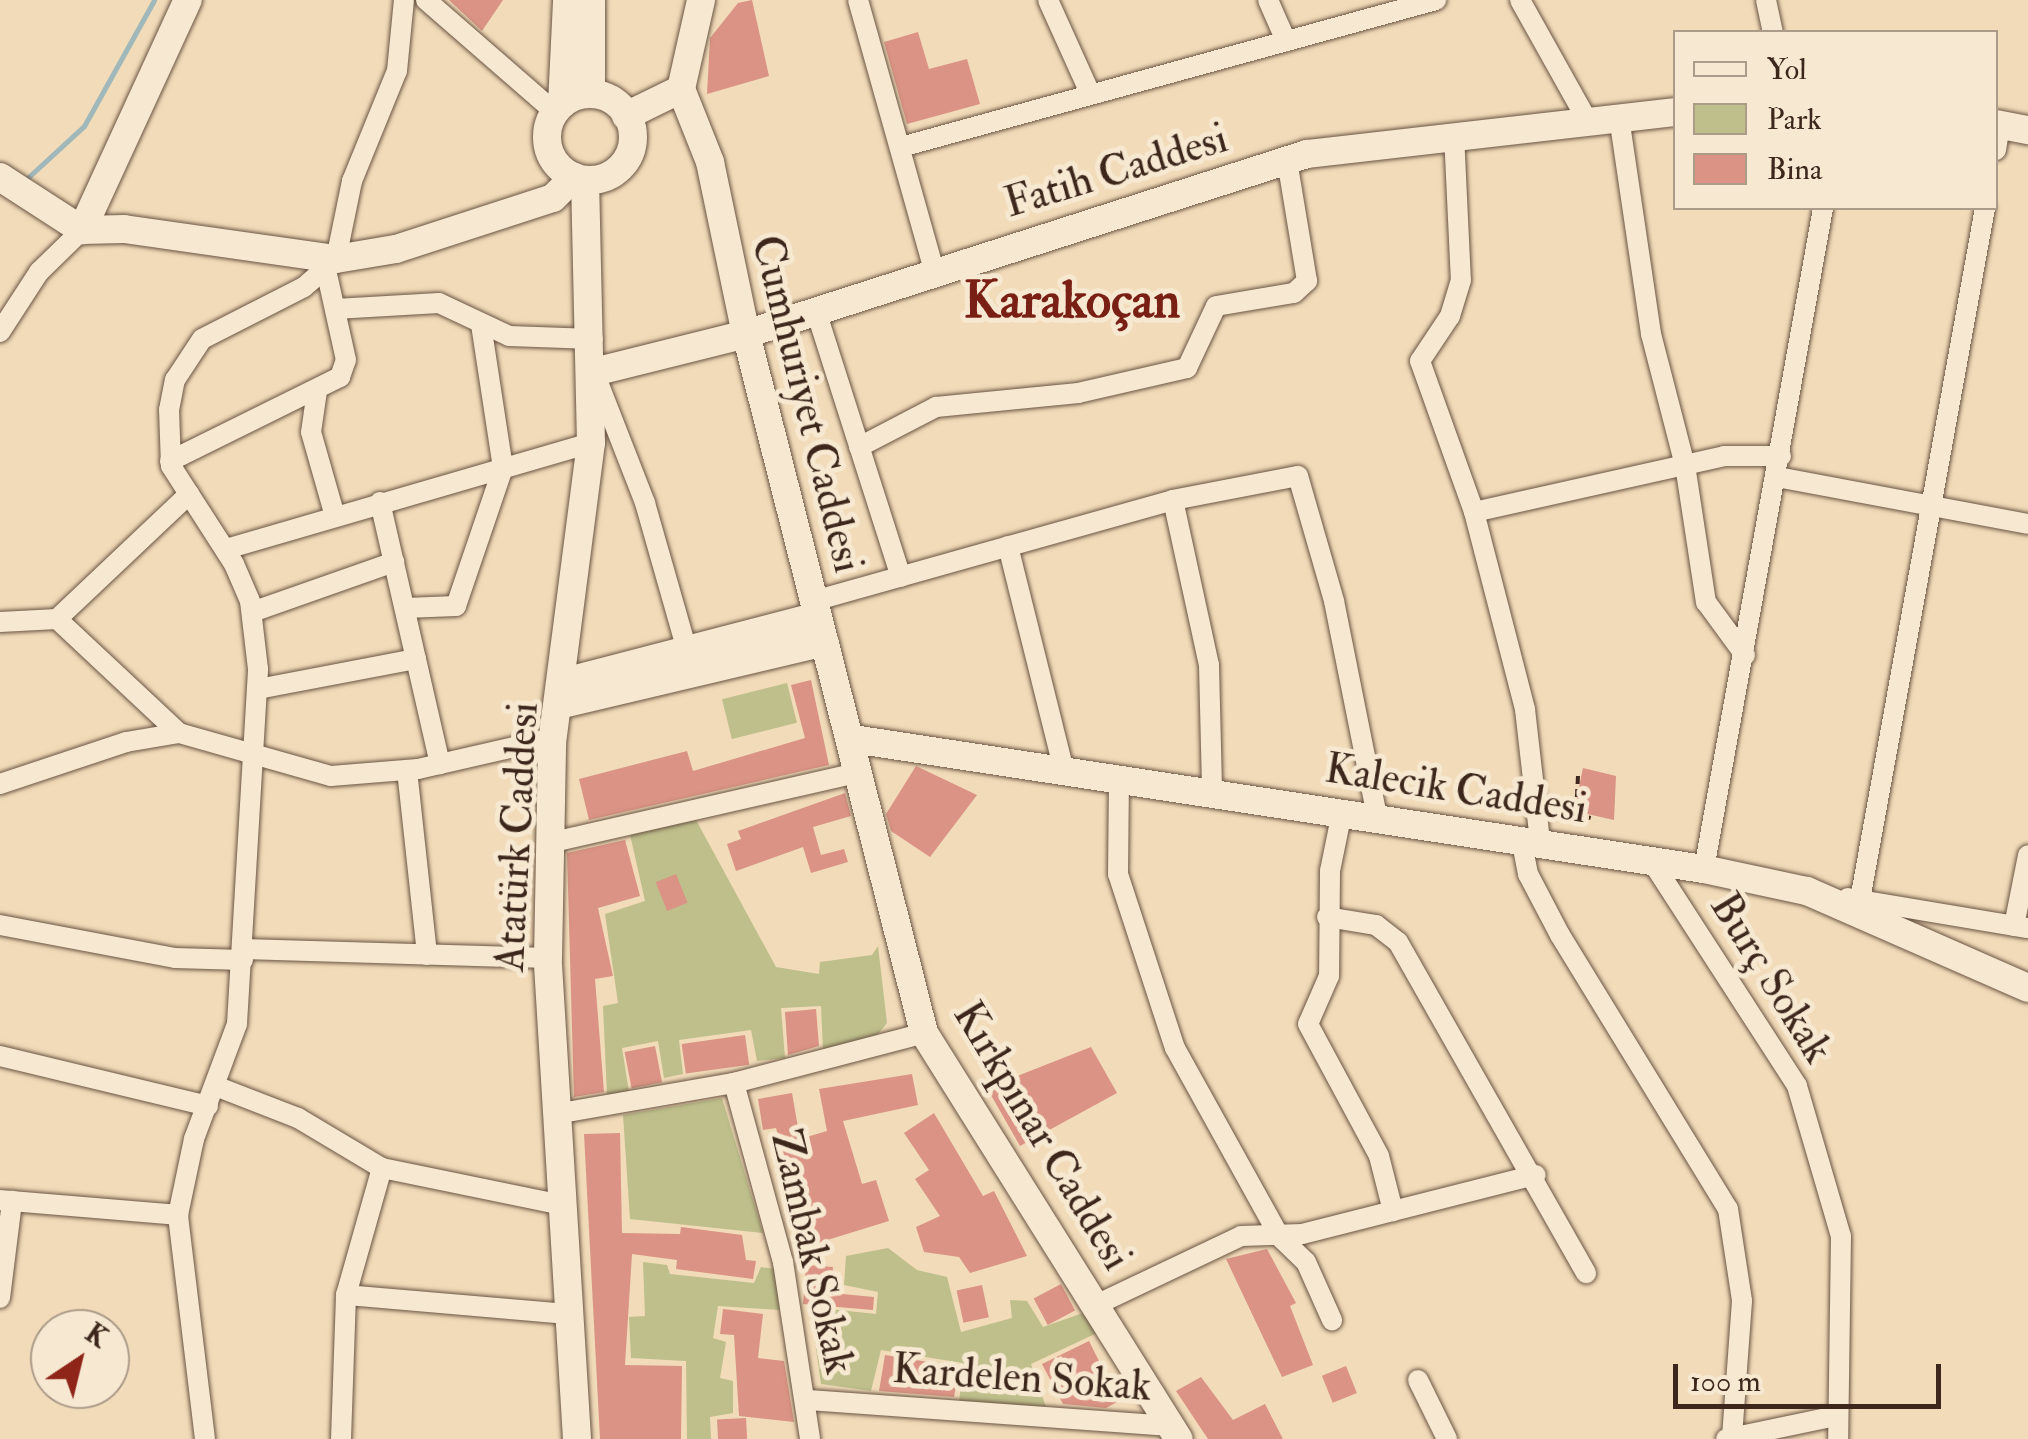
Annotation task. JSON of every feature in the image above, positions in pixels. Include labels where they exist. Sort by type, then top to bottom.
[{"type":"street","points":[[0,332],[74,227],[188,0]]},
{"type":"street","points":[[170,460],[316,391],[345,366],[331,265],[352,181],[397,71],[404,0]]},
{"type":"street","points":[[426,0],[558,108]]},
{"type":"street","points":[[567,0],[550,153],[580,178]]},
{"type":"street","points":[[591,0],[592,94]]},
{"type":"street","points":[[626,116],[682,89],[699,8],[726,0]]},
{"type":"street","points":[[858,0],[934,270]]},
{"type":"street","points":[[1048,0],[1090,93]]},
{"type":"street","points":[[1268,0],[1286,40]]},
{"type":"street","points":[[901,147],[1436,0]]},
{"type":"street","points":[[1520,0],[1587,120]]},
{"type":"street","points":[[1766,0],[1773,30]]},
{"type":"street","name":"Cumhuriyet Caddesi","points":[[682,89],[710,162],[746,334],[853,739]]},
{"type":"street","points":[[558,108],[592,94]]},
{"type":"street","points":[[205,1439],[178,1216],[213,1096],[232,1049],[243,955],[258,688],[252,612],[226,550],[170,460],[168,410],[187,355],[331,265],[396,249],[552,198],[580,178],[608,176],[626,160],[632,138],[626,116],[592,94]]},
{"type":"street","name":"Fatih Caddesi","points":[[594,372],[746,334],[934,270],[1287,160],[1454,134],[1673,112]]},
{"type":"street","points":[[1619,117],[1651,334],[1685,464],[1706,602],[1745,654]]},
{"type":"street","points":[[1454,134],[1461,280],[1450,316],[1420,361],[1474,512],[1525,709],[1531,840],[1528,874],[1560,935],[1652,1075],[1728,1209],[1742,1301],[1729,1438],[1836,1416]]},
{"type":"street","points":[[860,447],[936,407],[1078,394],[1187,368],[1216,306],[1294,293],[1307,281],[1287,160]]},
{"type":"street","points":[[0,177],[74,227],[124,229],[331,265]]},
{"type":"street","name":"Atatürk Caddesi","points":[[577,1439],[548,958],[554,738],[592,442],[593,339],[580,178]]},
{"type":"street","points":[[1704,869],[1824,210]]},
{"type":"street","points":[[1860,900],[1985,210]]},
{"type":"street","points":[[335,309],[439,302],[481,324],[530,340],[593,339]]},
{"type":"street","points":[[816,310],[901,576]]},
{"type":"street","points":[[404,608],[456,606],[502,468],[481,324]]},
{"type":"street","points":[[594,372],[640,488],[687,650]]},
{"type":"street","points":[[316,391],[312,432],[335,516]]},
{"type":"street","points":[[226,550],[592,442]]},
{"type":"street","points":[[1474,512],[1685,464],[1779,466],[1932,506],[2028,524]]},
{"type":"street","points":[[562,694],[819,620],[901,576],[1173,500],[1298,476],[1334,601],[1377,817]]},
{"type":"street","points":[[0,622],[57,620],[189,494]]},
{"type":"street","points":[[1173,500],[1209,665],[1212,792]]},
{"type":"street","points":[[380,502],[440,764]]},
{"type":"street","points":[[1008,546],[1064,770]]},
{"type":"street","points":[[252,612],[394,562]]},
{"type":"street","points":[[57,620],[179,734]]},
{"type":"street","points":[[562,694],[687,650],[819,620]]},
{"type":"street","points":[[258,688],[416,659]]},
{"type":"street","points":[[0,784],[126,742],[179,734],[331,776],[407,770],[554,738]]},
{"type":"street","name":"Kalecik Caddesi","points":[[853,739],[1704,869],[1806,892],[2028,988]]},
{"type":"street","name":"Kırkpınar Caddesi","points":[[853,739],[924,1033],[1098,1304],[1175,1433]]},
{"type":"street","points":[[407,770],[427,955]]},
{"type":"street","points":[[553,842],[862,772]]},
{"type":"street","points":[[1119,779],[1118,874],[1158,1003],[1278,1236],[1306,1262],[1332,1320]]},
{"type":"street","points":[[1342,812],[1326,917],[1330,976],[1308,1024],[1379,1156],[1393,1212]]},
{"type":"street","points":[[1806,892],[2021,927],[2028,855]]},
{"type":"street","name":"Burç Sokak","points":[[1650,860],[1798,1086],[1842,1236],[1838,1439]]},
{"type":"street","points":[[1326,917],[1376,925],[1398,942],[1536,1175],[1586,1273]]},
{"type":"street","points":[[0,925],[175,958],[548,958]]},
{"type":"street","points":[[556,1114],[734,1084],[924,1033]]},
{"type":"street","points":[[0,1056],[213,1096],[298,1118],[382,1168],[562,1205]]},
{"type":"street","name":"Zambak Sokak","points":[[734,1084],[783,1262],[808,1400],[810,1439]]},
{"type":"street","points":[[341,1439],[346,1295],[382,1168]]},
{"type":"street","points":[[1098,1304],[1241,1236],[1278,1236],[1393,1212],[1536,1175]]},
{"type":"street","points":[[0,1298],[6,1200],[178,1216]]},
{"type":"street","points":[[346,1295],[569,1314]]},
{"type":"street","points":[[1418,1380],[1446,1439]]},
{"type":"street","name":"Kardelen Sokak","points":[[808,1400],[1175,1433]]},
{"type":"path","points":[[1578,776],[1576,815],[1591,818]]},
{"type":"green space","points":[[787,683],[797,723],[732,739],[722,699]]},
{"type":"green space","points":[[696,820],[776,967],[819,974],[820,962],[872,955],[878,946],[887,1023],[875,1038],[823,1051],[821,1006],[781,1008],[785,1058],[757,1061],[751,1030],[679,1040],[683,1074],[664,1078],[658,1041],[622,1048],[629,1092],[607,1095],[603,1006],[618,1003],[605,914],[645,901],[629,830]]},
{"type":"green space","points":[[722,1098],[763,1233],[630,1219],[623,1115]]},
{"type":"green space","points":[[888,1248],[917,1270],[947,1277],[961,1332],[1012,1318],[1010,1300],[1027,1301],[1043,1327],[1083,1313],[1097,1333],[1031,1364],[1047,1410],[959,1403],[963,1363],[881,1350],[871,1391],[821,1384],[810,1307],[876,1314],[878,1292],[844,1285],[846,1256]]},
{"type":"green space","points":[[643,1262],[667,1265],[670,1274],[754,1283],[761,1267],[776,1269],[780,1310],[718,1306],[713,1338],[726,1342],[720,1378],[733,1381],[733,1413],[710,1417],[711,1439],[687,1439],[686,1361],[631,1358],[629,1317],[645,1316]]},
{"type":"building","points":[[449,0],[503,0],[482,31]]},
{"type":"building","points":[[752,0],[769,76],[707,94],[710,38],[738,3]]},
{"type":"building","points":[[918,32],[929,69],[967,59],[980,104],[907,124],[884,42]]},
{"type":"building","points":[[811,680],[829,765],[589,820],[579,779],[687,751],[693,771],[805,738],[791,685]]},
{"type":"building","points":[[916,766],[977,795],[930,857],[891,831],[886,814]]},
{"type":"building","points":[[1583,768],[1616,776],[1614,820],[1574,811]]},
{"type":"building","points":[[845,793],[851,816],[813,827],[821,855],[844,849],[848,862],[811,873],[803,847],[736,871],[727,844],[741,839],[738,831]]},
{"type":"building","points":[[625,840],[640,896],[598,908],[613,976],[595,979],[604,1092],[574,1097],[567,853]]},
{"type":"building","points":[[676,874],[688,903],[667,911],[656,882]]},
{"type":"building","points":[[816,1009],[819,1046],[788,1055],[785,1012]]},
{"type":"building","points":[[745,1035],[749,1065],[686,1074],[682,1044]]},
{"type":"building","points":[[655,1046],[662,1082],[632,1088],[625,1052]]},
{"type":"building","points":[[1091,1047],[1117,1093],[1020,1146],[987,1088]]},
{"type":"building","points":[[912,1074],[918,1105],[843,1121],[862,1184],[876,1180],[889,1221],[811,1245],[776,1128],[763,1130],[758,1099],[792,1093],[800,1139],[827,1131],[819,1089]]},
{"type":"building","points":[[934,1113],[983,1196],[994,1191],[1027,1256],[970,1273],[959,1257],[924,1252],[916,1227],[940,1216],[915,1179],[929,1170],[904,1133]]},
{"type":"building","points":[[620,1133],[622,1233],[680,1234],[681,1227],[742,1235],[746,1260],[756,1261],[753,1279],[676,1269],[677,1260],[632,1254],[625,1365],[682,1366],[681,1439],[600,1439],[584,1134]]},
{"type":"building","points":[[1267,1249],[1296,1303],[1290,1306],[1313,1365],[1282,1377],[1226,1259]]},
{"type":"building","points":[[806,1265],[833,1267],[831,1293],[874,1297],[873,1310],[803,1304]]},
{"type":"building","points":[[1061,1284],[1075,1310],[1048,1325],[1034,1299]]},
{"type":"building","points":[[982,1285],[989,1317],[963,1323],[957,1290]]},
{"type":"building","points":[[723,1309],[763,1314],[758,1358],[784,1361],[794,1422],[739,1416],[734,1335],[720,1334]]},
{"type":"building","points":[[1089,1341],[1119,1401],[1106,1408],[1063,1404],[1042,1364]]},
{"type":"building","points":[[885,1355],[959,1367],[954,1397],[879,1391]]},
{"type":"building","points":[[1346,1366],[1357,1393],[1333,1403],[1322,1376]]},
{"type":"building","points":[[1201,1377],[1233,1420],[1265,1404],[1283,1439],[1208,1439],[1176,1391]]},
{"type":"building","points":[[746,1418],[747,1439],[718,1439],[717,1420]]},
{"type":"waterway","points":[[22,183],[84,126],[154,0]]},
{"type":"district","name":"Karakoçan","points":[[1072,301]]}]
